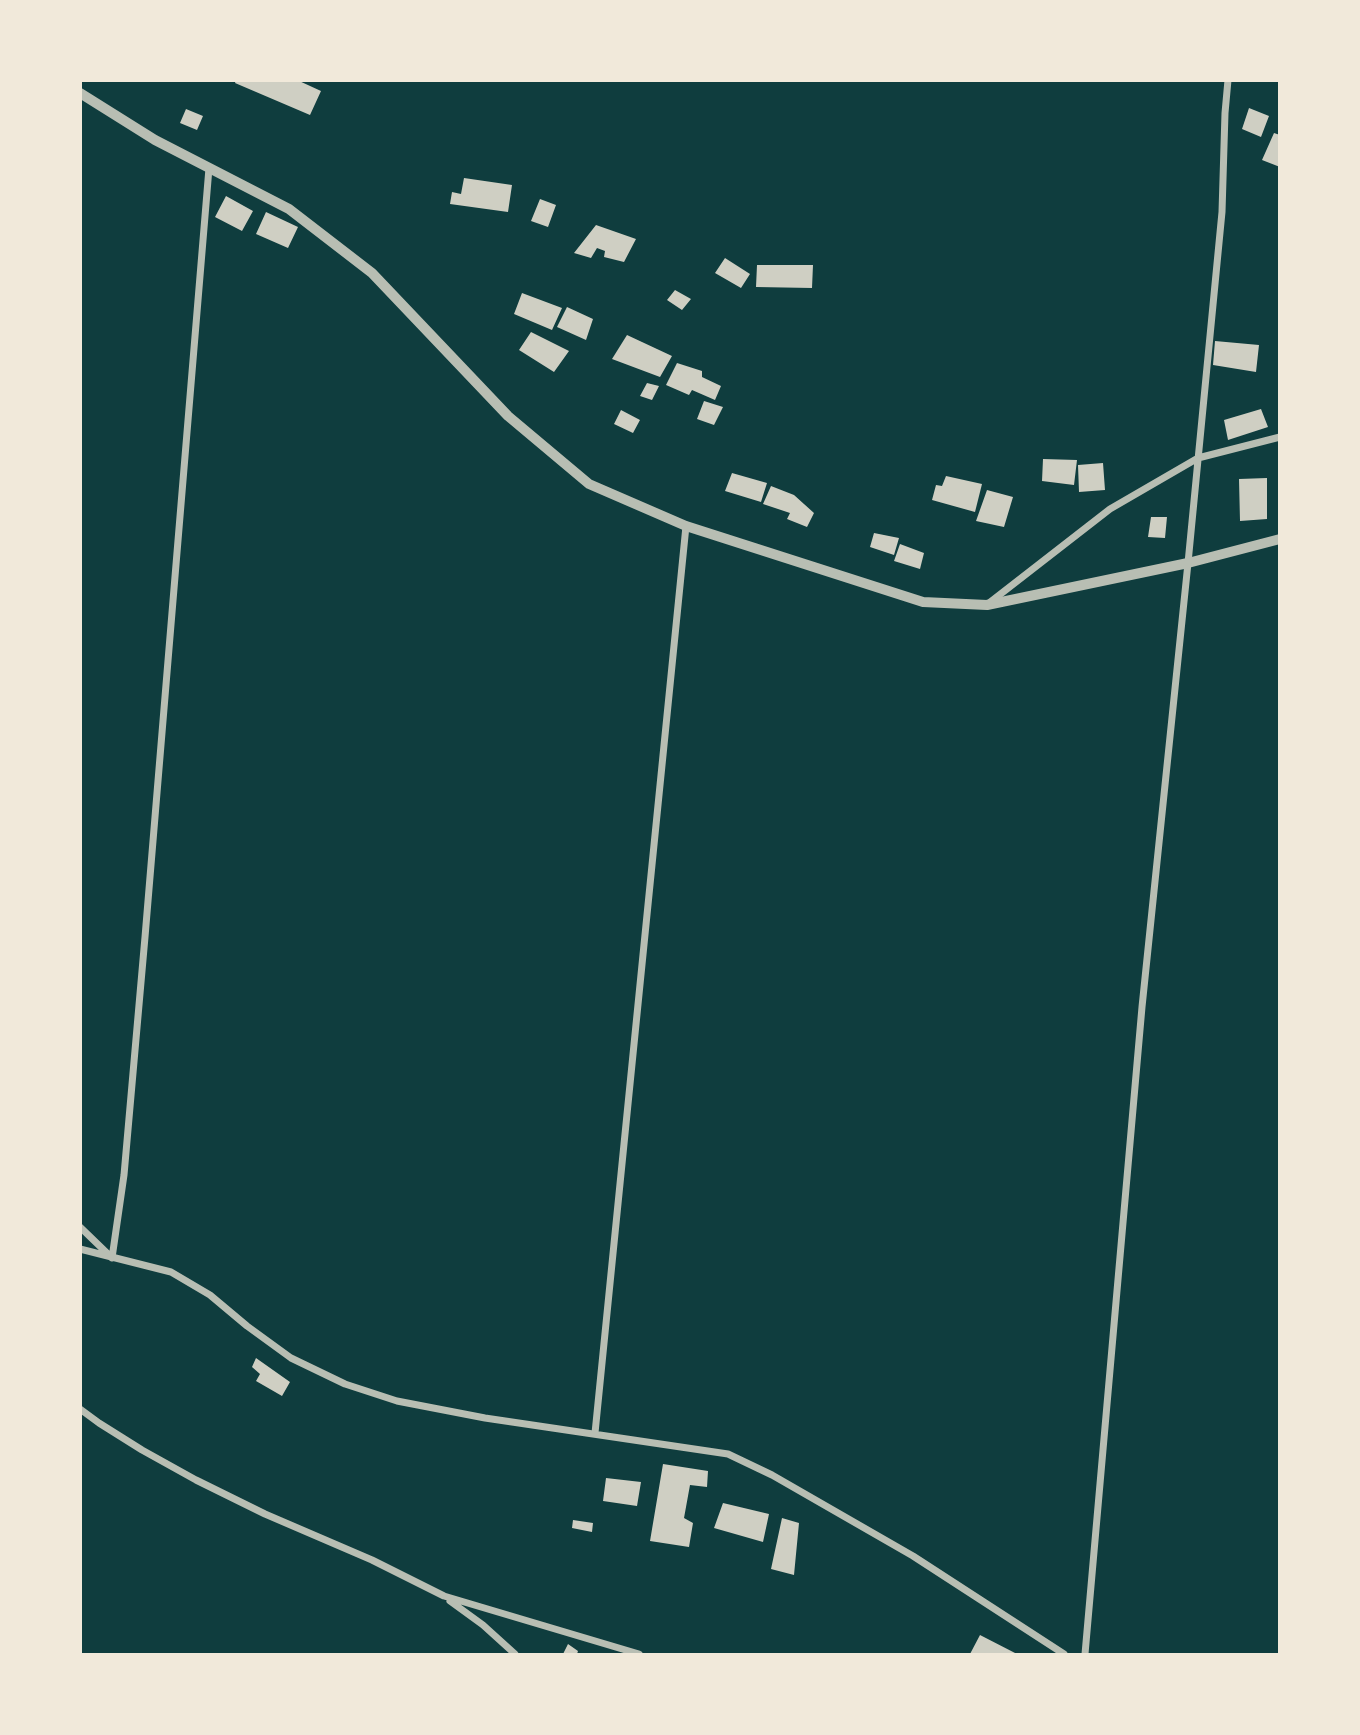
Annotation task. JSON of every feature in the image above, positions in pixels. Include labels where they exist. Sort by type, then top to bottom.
[{"type":"street","points":[[1085,1654],[1142,1007],[1222,212],[1228,80]]},
{"type":"street","points":[[80,93],[155,140],[289,209],[372,273],[508,416],[589,484],[686,526],[923,602],[987,606],[1188,563],[1279,539]]},
{"type":"street","points":[[112,1258],[124,1175],[209,168]]},
{"type":"street","points":[[987,606],[1110,509],[1198,458],[1279,437]]},
{"type":"street","points":[[595,1433],[686,526]]},
{"type":"street","points":[[80,1227],[112,1258]]},
{"type":"street","points":[[80,1249],[171,1272],[210,1295],[291,1358],[345,1384],[397,1401],[485,1418],[729,1454],[772,1475],[913,1556],[1064,1654]]},
{"type":"street","points":[[80,1409],[142,1450],[197,1480],[444,1596],[639,1654]]},
{"type":"street","points":[[444,1596],[483,1625],[515,1654]]},
{"type":"building","points":[[236,80],[297,80],[321,91],[310,115],[235,83]]},
{"type":"building","points":[[1249,108],[1269,116],[1261,137],[1242,129]]},
{"type":"building","points":[[186,109],[203,116],[197,130],[180,123]]},
{"type":"building","points":[[1274,133],[1280,135],[1280,167],[1262,160]]},
{"type":"building","points":[[464,178],[512,185],[508,212],[450,204],[452,192],[461,194]]},
{"type":"building","points":[[226,196],[253,211],[242,231],[215,217]]},
{"type":"building","points":[[540,199],[556,205],[548,227],[531,221]]},
{"type":"building","points":[[266,212],[298,227],[288,248],[256,234]]},
{"type":"building","points":[[596,225],[636,239],[624,262],[604,257],[605,251],[597,248],[591,258],[574,253]]},
{"type":"building","points":[[725,258],[750,274],[741,288],[715,273]]},
{"type":"building","points":[[757,265],[813,265],[812,288],[756,287]]},
{"type":"building","points":[[675,290],[691,299],[682,310],[667,300]]},
{"type":"building","points":[[522,293],[562,308],[552,330],[514,314]]},
{"type":"building","points":[[567,307],[593,319],[586,340],[557,327]]},
{"type":"building","points":[[531,332],[569,351],[554,372],[519,350]]},
{"type":"building","points":[[627,335],[672,356],[660,377],[612,359]]},
{"type":"building","points":[[1215,341],[1259,345],[1256,372],[1213,365]]},
{"type":"building","points":[[677,363],[702,371],[702,377],[721,386],[715,400],[692,390],[689,395],[666,385]]},
{"type":"building","points":[[647,383],[659,386],[652,400],[640,396]]},
{"type":"building","points":[[704,401],[723,407],[714,425],[697,419]]},
{"type":"building","points":[[1261,409],[1268,427],[1228,440],[1224,420]]},
{"type":"building","points":[[621,410],[640,420],[633,433],[614,424]]},
{"type":"building","points":[[1043,459],[1077,460],[1074,485],[1042,481]]},
{"type":"building","points":[[1103,463],[1105,490],[1079,492],[1078,465]]},
{"type":"building","points":[[732,473],[767,483],[761,502],[725,491]]},
{"type":"building","points":[[946,476],[982,484],[975,512],[932,500],[936,485],[942,486]]},
{"type":"building","points":[[1267,478],[1267,519],[1240,521],[1239,479]]},
{"type":"building","points":[[771,486],[794,495],[814,513],[807,527],[787,519],[790,513],[763,504]]},
{"type":"building","points":[[987,490],[1013,497],[1004,527],[976,521]]},
{"type":"building","points":[[1151,517],[1167,517],[1165,538],[1148,537]]},
{"type":"building","points":[[874,533],[899,538],[894,555],[870,547]]},
{"type":"building","points":[[900,544],[924,553],[920,569],[894,561]]},
{"type":"building","points":[[256,1358],[290,1382],[282,1396],[256,1381],[260,1374],[252,1367]]},
{"type":"building","points":[[663,1464],[708,1471],[707,1487],[690,1485],[684,1518],[693,1523],[689,1547],[650,1541]]},
{"type":"building","points":[[606,1478],[641,1482],[637,1506],[603,1501]]},
{"type":"building","points":[[723,1503],[769,1514],[763,1542],[714,1528]]},
{"type":"building","points":[[782,1518],[799,1523],[794,1575],[771,1569]]},
{"type":"building","points":[[573,1520],[593,1523],[592,1532],[572,1528]]},
{"type":"building","points":[[980,1635],[1017,1654],[970,1654]]},
{"type":"building","points":[[568,1644],[578,1651],[577,1654],[563,1654]]}]
